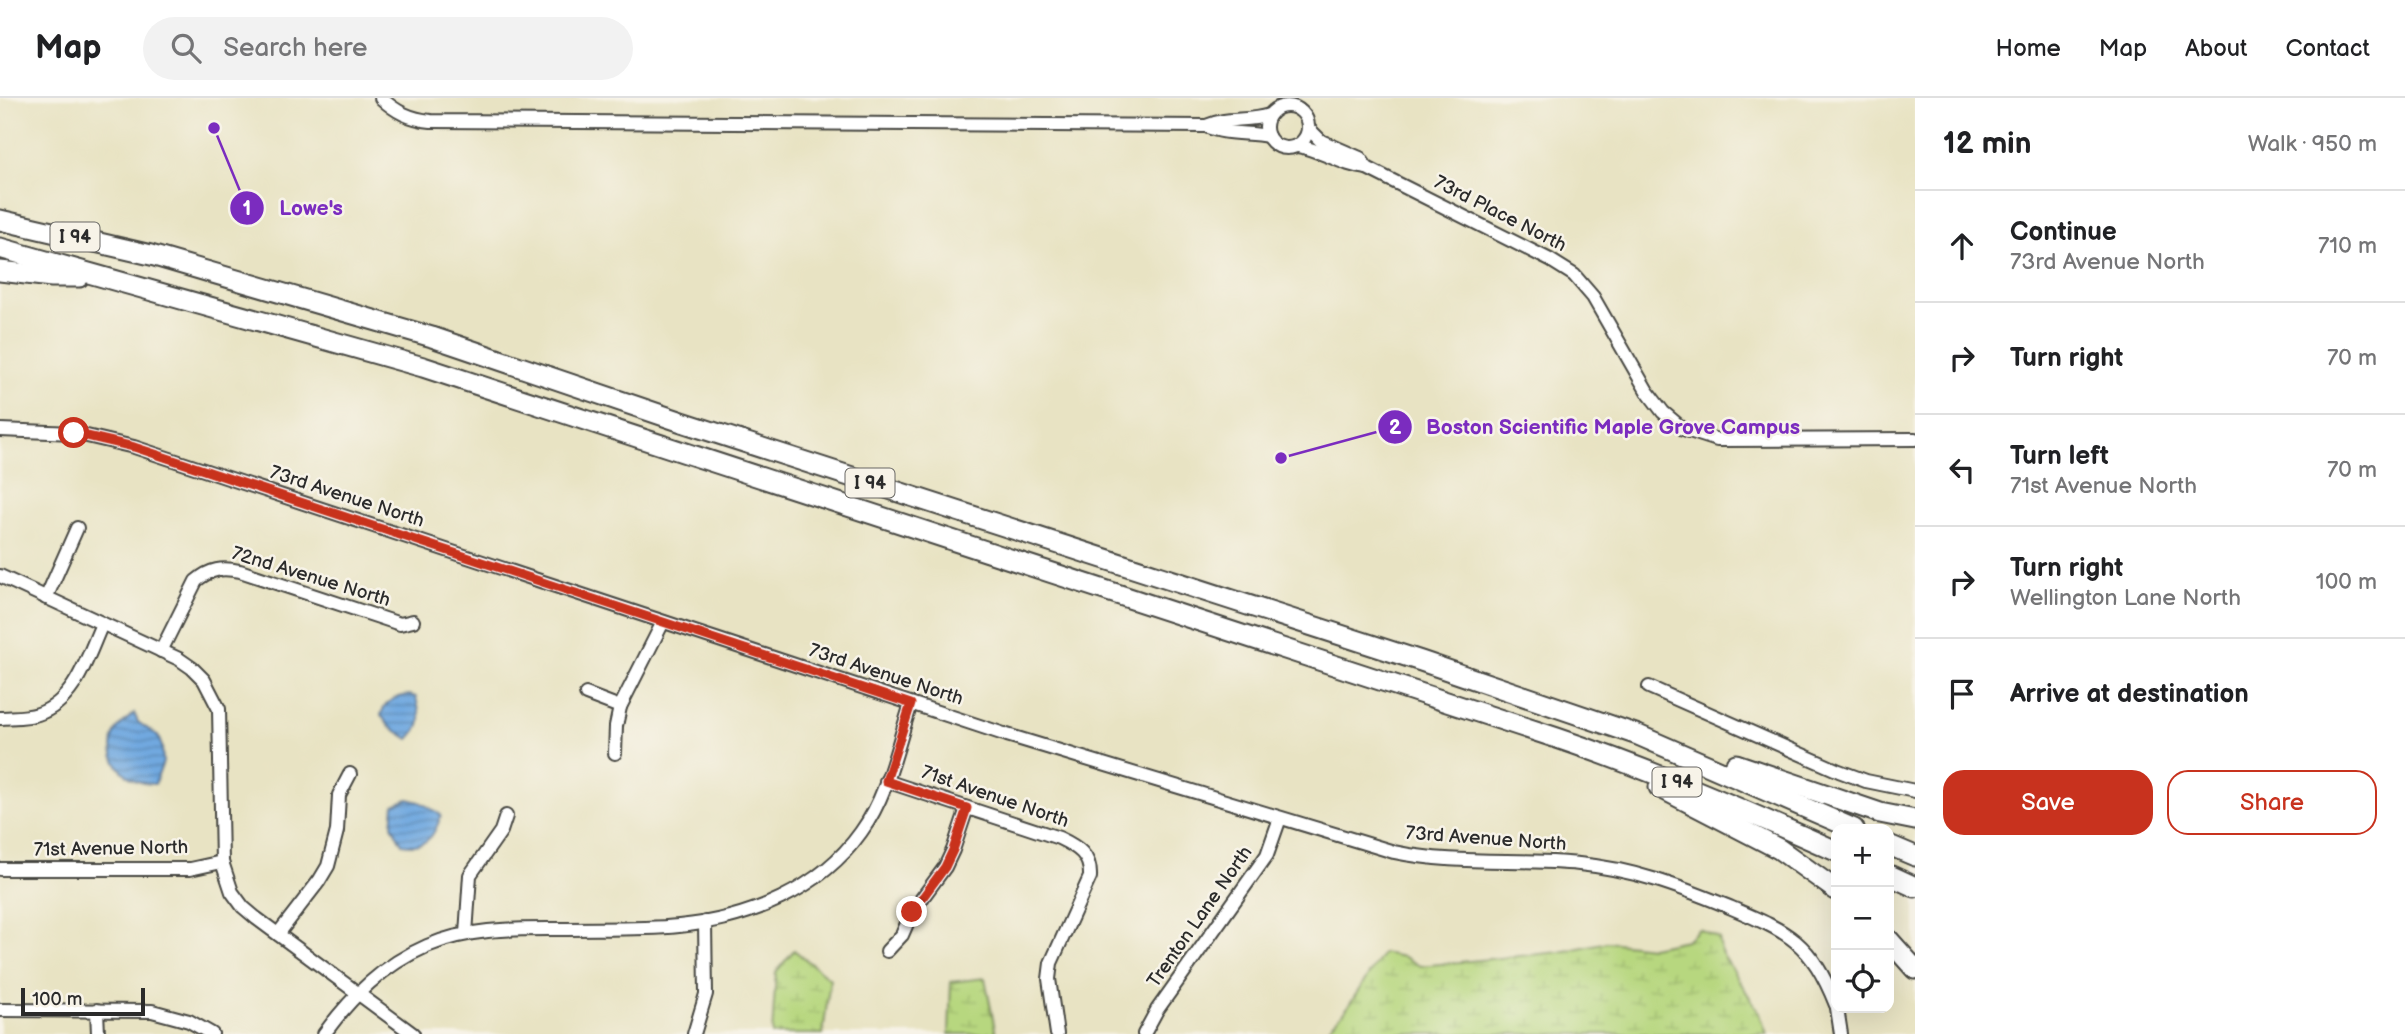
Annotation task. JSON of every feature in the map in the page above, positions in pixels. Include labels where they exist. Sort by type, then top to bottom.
[{"type":"highway","points":[[0,207],[151,256]]},
{"type":"highway","name":"I 94","points":[[0,220],[151,256],[432,337],[695,426],[1587,716],[1702,761],[1843,824]]},
{"type":"highway","name":"I 94","points":[[0,248],[423,367],[1623,761],[1759,816],[1831,849]]},
{"type":"highway","points":[[0,271],[52,277],[103,276]]},
{"type":"highway","points":[[1587,716],[1880,813],[1915,820]]},
{"type":"highway","points":[[1513,725],[1626,772],[1722,819],[1779,849],[1832,887]]},
{"type":"highway","points":[[1894,847],[1915,856]]},
{"type":"highway","points":[[1894,877],[1915,887]]},
{"type":"highway","points":[[1894,946],[1915,970]]},
{"type":"street","points":[[381,98],[392,108],[414,119],[431,121],[1206,127],[1218,132],[1249,132],[1268,136]]},
{"type":"street","points":[[1280,102],[1294,107],[1299,104],[1308,121],[1303,141],[1298,146],[1277,146],[1268,136],[1266,122],[1269,115],[1280,102]]},
{"type":"street","points":[[1206,127],[1217,121],[1254,120],[1269,115]]},
{"type":"street","name":"73rd Place North","points":[[1308,128],[1321,141],[1360,158],[1367,168]]},
{"type":"street","name":"73rd Place North","points":[[1298,146],[1314,148],[1355,167],[1367,168],[1550,260],[1574,275],[1593,297],[1647,391],[1663,412],[1683,429],[1717,440],[1915,439]]},
{"type":"street","name":"73rd Avenue North","points":[[0,430],[74,433],[134,447],[911,704],[1086,760],[1411,856],[1578,864],[1614,868],[1647,876],[1683,888],[1782,931],[1807,952],[1824,975],[1831,992]]},
{"type":"street","points":[[46,598],[78,528]]},
{"type":"street","name":"72nd Avenue North","points":[[161,651],[190,590],[205,574],[217,569],[240,571],[400,624],[413,621]]},
{"type":"street","points":[[0,576],[186,663],[204,680],[219,709],[222,862],[232,892],[243,907],[413,1034]]},
{"type":"street","points":[[615,753],[616,726],[621,707],[663,622]]},
{"type":"street","points":[[0,718],[36,715],[60,702],[76,681],[102,624]]},
{"type":"street","points":[[1649,687],[1848,774],[1884,786],[1915,791]]},
{"type":"street","points":[[586,694],[621,707]]},
{"type":"street","points":[[324,1034],[356,993],[403,958],[428,945],[466,934],[511,929],[656,928],[705,922],[758,907],[806,885],[846,851],[863,830],[886,781],[911,704]]},
{"type":"street","points":[[278,934],[328,866],[337,831],[339,795],[350,774]]},
{"type":"street","name":"71st Avenue North","points":[[886,781],[1059,838],[1076,846],[1086,857],[1090,877],[1051,963],[1049,979],[1057,1034]]},
{"type":"street","points":[[887,951],[902,935],[912,912],[945,867],[967,808]]},
{"type":"street","points":[[466,934],[470,875],[501,831],[506,816]]},
{"type":"street","name":"Trenton Lane North","points":[[1144,1034],[1157,1010],[1267,855],[1280,818]]},
{"type":"street","name":"71st Avenue North","points":[[0,869],[190,869],[222,862]]},
{"type":"street","points":[[694,1034],[706,994],[705,922]]},
{"type":"street","points":[[0,1010],[152,1011],[189,1021],[212,1034]]},
{"type":"street","points":[[97,1010],[97,1034]]},
{"type":"street","name":"73rd Avenue North","points":[[1838,1013],[1841,1034]]},
{"type":"green space","points":[[1699,929],[1719,938],[1721,952],[1759,1012],[1767,1034],[1323,1034],[1345,1011],[1383,953],[1404,957],[1420,966],[1560,952],[1607,942],[1651,947],[1686,940]]},
{"type":"green space","points":[[794,950],[830,979],[823,1034],[772,1034],[776,972]]},
{"type":"green space","points":[[985,978],[996,1034],[949,1034],[951,982]]},
{"type":"water","points":[[410,695],[416,697],[420,724],[409,739],[389,726],[381,715],[391,700]]},
{"type":"water","points":[[134,713],[138,722],[158,736],[162,747],[163,762],[155,784],[136,781],[128,776],[116,761],[113,752],[115,733]]},
{"type":"water","points":[[408,799],[420,802],[441,815],[432,835],[417,845],[402,844],[392,825],[394,805]]},
{"type":"place","name":"Lowe's","points":[[214,128]]},
{"type":"place","name":"Boston Scientific Maple Grove Campus","points":[[1281,458]]},
{"type":"route","points":[[74,433],[134,447],[911,704],[886,781],[967,808],[945,867],[912,912]]}]
